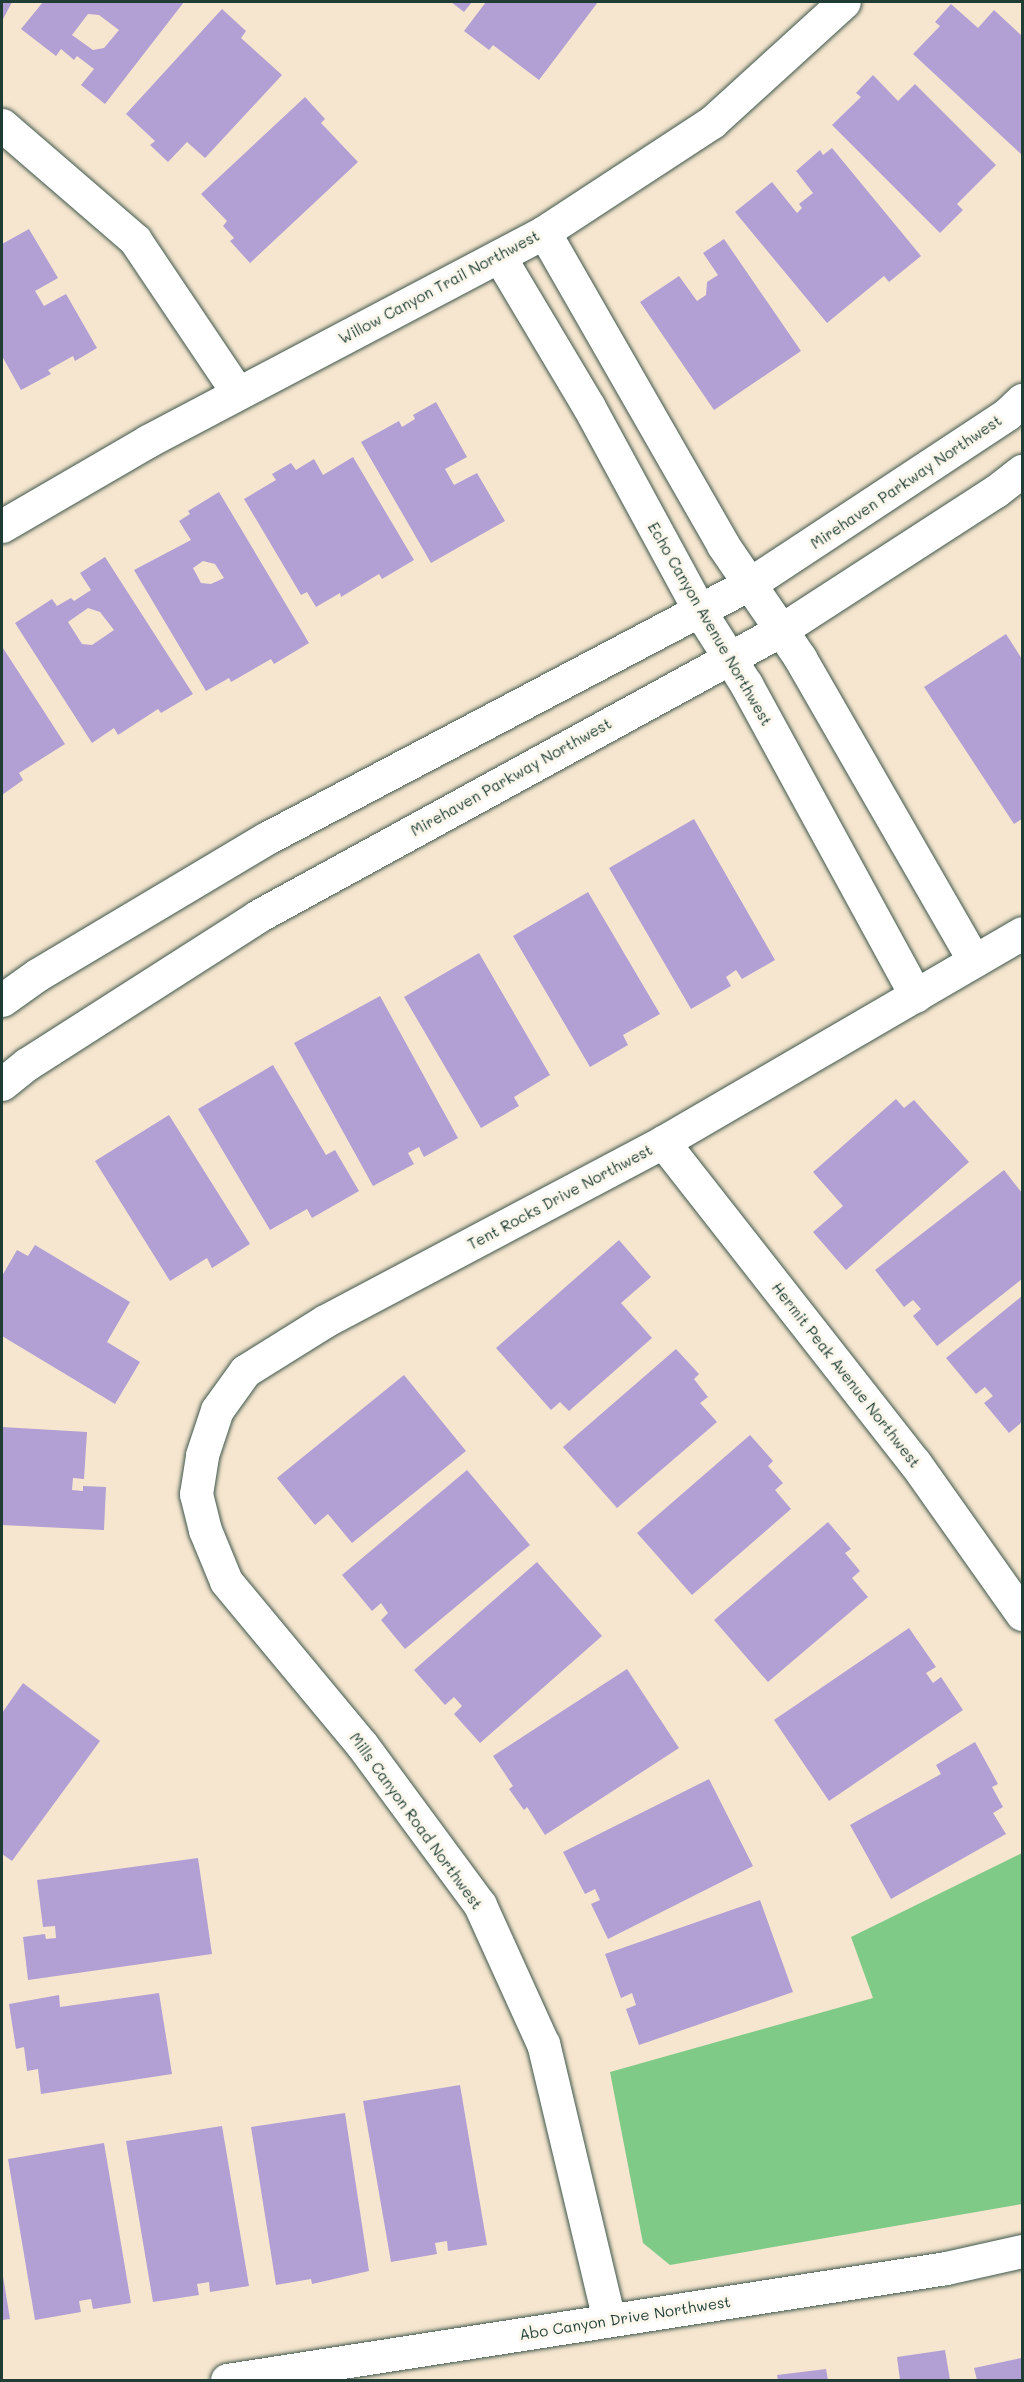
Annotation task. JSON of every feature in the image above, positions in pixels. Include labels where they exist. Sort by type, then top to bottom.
[{"type":"street","name":"Willow Canyon Trail Northwest","points":[[2,526],[148,441],[543,232],[712,122],[838,3]]},
{"type":"street","points":[[2,125],[135,240],[238,393]]},
{"type":"street","points":[[543,232],[723,545],[781,630],[974,961]]},
{"type":"street","name":"Echo Canyon Avenue Northwest","points":[[499,256],[589,407],[699,610],[746,684],[916,996]]},
{"type":"street","points":[[589,407],[628,379]]},
{"type":"street","name":"Mirehaven Parkway Northwest","points":[[2,1000],[37,975],[267,838],[751,583],[1007,414],[1023,400]]},
{"type":"street","name":"Mirehaven Parkway Northwest","points":[[2,1084],[27,1064],[258,916],[727,657],[781,630],[996,491],[1023,471]]},
{"type":"street","name":"Tent Rocks Drive Northwest","points":[[205,1530],[196,1494],[202,1455],[217,1410],[245,1371],[325,1321],[663,1142],[1023,933]]},
{"type":"street","name":"Hermit Peak Avenue Northwest","points":[[663,1142],[915,1463],[1023,1614]]},
{"type":"street","name":"Mills Canyon Road Northwest","points":[[205,1530],[226,1581],[362,1745],[480,1905],[543,2044],[609,2320]]},
{"type":"street","name":"Abo Canyon Drive Northwest","points":[[227,2380],[946,2268],[1023,2251]]},
{"type":"green space","points":[[1022,1853],[1022,2204],[670,2265],[643,2243],[610,2072],[873,1998],[851,1937]]},
{"type":"building","points":[[2,2],[12,2],[2,21]]},
{"type":"building","points":[[43,2],[184,2],[105,104],[81,85],[94,69],[77,56],[74,60],[61,49],[56,56],[21,29]],"holes":[[[88,14],[99,15],[119,30],[104,48],[93,50],[72,35]]]},
{"type":"building","points":[[451,2],[472,2],[464,12]]},
{"type":"building","points":[[486,2],[598,2],[539,80],[493,45],[489,50],[464,31]]},
{"type":"building","points":[[951,4],[978,28],[994,10],[1022,36],[1022,155],[913,54],[940,26],[935,22]]},
{"type":"building","points":[[222,9],[246,31],[241,38],[282,75],[205,158],[187,142],[168,162],[150,145],[155,141],[126,114]]},
{"type":"building","points":[[873,75],[898,101],[915,84],[996,165],[957,204],[963,210],[940,233],[832,125],[861,97],[856,93]]},
{"type":"building","points":[[305,97],[325,119],[321,123],[358,162],[250,263],[230,241],[234,238],[223,226],[227,221],[201,194]]},
{"type":"building","points":[[832,148],[921,256],[889,282],[884,276],[827,323],[735,212],[772,182],[797,213],[802,208],[799,204],[813,193],[796,171],[820,150],[823,155]]},
{"type":"building","points":[[29,229],[58,278],[35,291],[44,306],[66,294],[97,348],[75,361],[73,356],[48,370],[51,374],[21,390],[2,356],[2,244]]},
{"type":"building","points":[[724,239],[801,351],[714,410],[640,302],[679,276],[697,301],[706,295],[707,282],[718,275],[703,253]]},
{"type":"building","points":[[436,402],[467,457],[445,469],[454,485],[477,473],[505,521],[431,563],[361,442],[399,421],[402,427],[415,419],[413,415]]},
{"type":"building","points":[[353,457],[414,560],[382,579],[379,574],[341,597],[340,593],[316,607],[307,592],[301,595],[244,499],[276,480],[272,474],[291,463],[296,470],[314,459],[323,475]]},
{"type":"building","points":[[219,492],[309,643],[274,664],[271,659],[231,682],[229,678],[206,691],[134,570],[191,540],[179,521],[190,514],[188,511]],"holes":[[[203,561],[215,564],[224,578],[211,584],[201,583],[193,568]]]},
{"type":"building","points":[[105,557],[193,694],[161,713],[158,709],[118,735],[114,728],[92,743],[15,623],[52,599],[57,606],[71,598],[74,601],[91,590],[80,573]],"holes":[[[88,608],[100,612],[114,630],[92,645],[82,644],[68,622]]]},
{"type":"building","points":[[1006,634],[1022,659],[1022,819],[1014,824],[924,687]]},
{"type":"building","points":[[3,648],[65,744],[19,773],[23,780],[2,795]]},
{"type":"building","points":[[694,819],[775,960],[742,979],[736,970],[726,977],[731,986],[691,1009],[609,868]]},
{"type":"building","points":[[588,892],[660,1014],[623,1035],[628,1045],[590,1067],[513,936]]},
{"type":"building","points":[[479,953],[550,1075],[514,1097],[519,1106],[481,1128],[404,997]]},
{"type":"building","points":[[380,996],[458,1138],[424,1157],[419,1147],[408,1153],[414,1164],[373,1186],[294,1043]]},
{"type":"building","points":[[273,1065],[326,1155],[335,1150],[359,1191],[312,1218],[307,1209],[270,1230],[198,1109]]},
{"type":"building","points":[[896,1099],[904,1108],[914,1100],[969,1162],[846,1270],[813,1232],[843,1206],[813,1172]]},
{"type":"building","points":[[169,1115],[250,1244],[212,1268],[207,1258],[170,1281],[95,1161]]},
{"type":"building","points":[[1004,1170],[1022,1193],[1022,1279],[937,1346],[913,1316],[921,1309],[913,1300],[904,1307],[875,1270]]},
{"type":"building","points":[[619,1240],[651,1277],[621,1303],[652,1338],[569,1411],[560,1402],[551,1410],[496,1348]]},
{"type":"building","points":[[35,1245],[130,1302],[107,1342],[140,1362],[115,1404],[2,1336],[2,1276],[17,1250],[28,1256]]},
{"type":"building","points":[[1022,1296],[1022,1422],[1009,1433],[984,1403],[993,1396],[985,1387],[976,1394],[946,1358]]},
{"type":"building","points":[[676,1349],[699,1374],[694,1379],[708,1397],[700,1403],[717,1422],[617,1508],[563,1447]]},
{"type":"building","points":[[404,1375],[466,1451],[352,1543],[328,1514],[315,1525],[277,1478]]},
{"type":"building","points":[[2,1427],[87,1432],[84,1479],[73,1478],[72,1490],[83,1491],[83,1486],[106,1487],[104,1530],[2,1525]]},
{"type":"building","points":[[750,1435],[773,1461],[768,1466],[783,1483],[775,1490],[791,1509],[692,1595],[637,1533]]},
{"type":"building","points":[[467,1470],[530,1545],[405,1649],[381,1620],[388,1613],[381,1603],[372,1611],[342,1575]]},
{"type":"building","points":[[828,1522],[851,1549],[845,1553],[860,1571],[852,1578],[868,1597],[768,1682],[714,1620]]},
{"type":"building","points":[[537,1562],[602,1636],[480,1743],[454,1714],[462,1706],[454,1697],[445,1705],[414,1670]]},
{"type":"building","points":[[909,1628],[936,1667],[926,1673],[933,1683],[941,1677],[963,1710],[829,1801],[774,1720]]},
{"type":"building","points":[[627,1669],[679,1748],[545,1835],[527,1807],[524,1810],[509,1789],[513,1786],[493,1756]]},
{"type":"building","points":[[23,1683],[100,1741],[12,1861],[2,1854],[2,1713]]},
{"type":"building","points":[[975,1742],[998,1784],[992,1787],[1003,1807],[993,1813],[1006,1834],[891,1899],[850,1825],[941,1774],[936,1765]]},
{"type":"building","points":[[709,1779],[753,1866],[608,1939],[591,1904],[600,1900],[595,1889],[585,1894],[563,1852]]},
{"type":"building","points":[[198,1858],[212,1954],[28,1980],[23,1937],[45,1934],[46,1939],[56,1938],[55,1926],[43,1927],[37,1880]]},
{"type":"building","points":[[760,1900],[793,1992],[639,2045],[626,2009],[636,2005],[632,1993],[621,1998],[605,1954]]},
{"type":"building","points":[[159,1993],[172,2074],[41,2094],[38,2069],[27,2071],[24,2047],[16,2049],[9,2004],[59,1995],[60,2007]]},
{"type":"building","points":[[460,2085],[487,2245],[448,2251],[447,2241],[435,2243],[437,2254],[391,2262],[363,2101]]},
{"type":"building","points":[[345,2113],[369,2271],[312,2284],[311,2279],[276,2285],[251,2127]]},
{"type":"building","points":[[222,2126],[249,2286],[210,2292],[209,2282],[197,2284],[199,2295],[153,2302],[126,2141]]},
{"type":"building","points":[[104,2143],[131,2303],[93,2309],[91,2299],[79,2301],[81,2312],[35,2320],[8,2159]]},
{"type":"building","points":[[2,2270],[10,2319],[2,2320]]},
{"type":"building","points":[[945,2350],[950,2380],[900,2380],[897,2357]]},
{"type":"building","points":[[1021,2358],[1022,2380],[977,2380],[974,2368]]},
{"type":"building","points":[[826,2369],[828,2380],[778,2380],[777,2375]]}]
